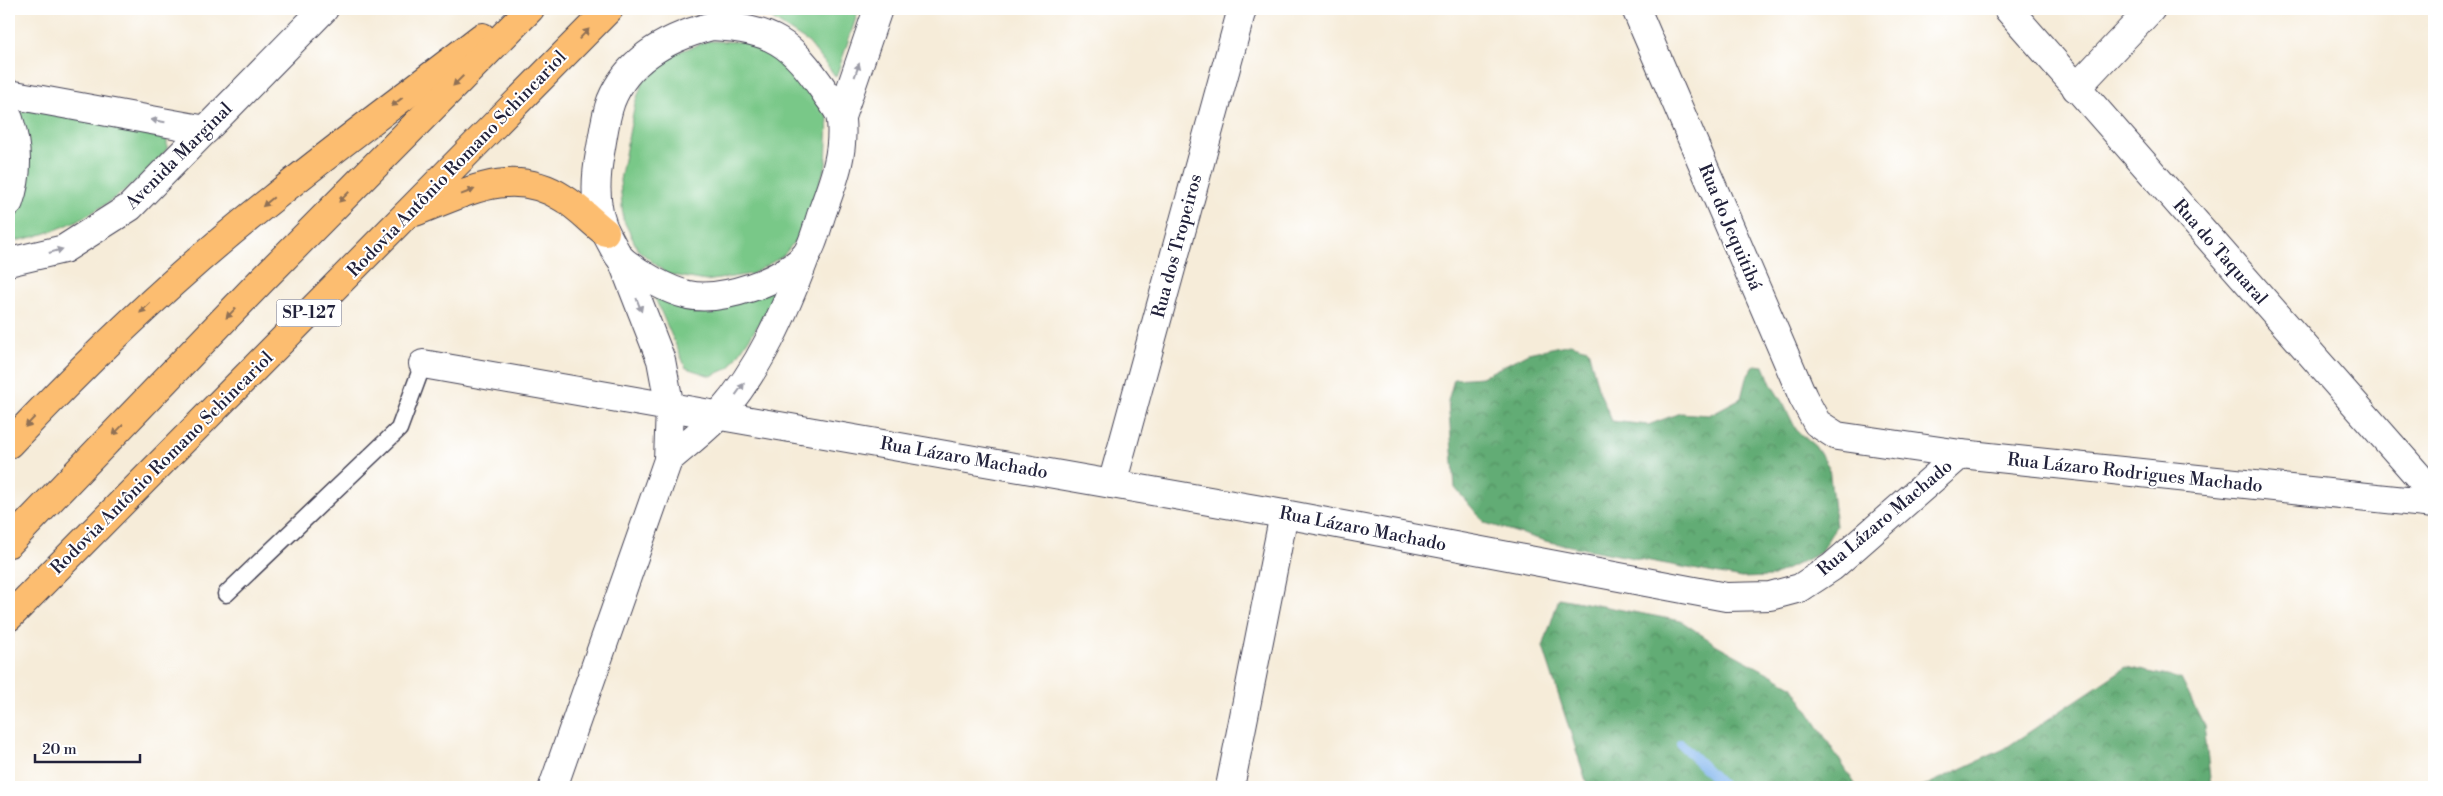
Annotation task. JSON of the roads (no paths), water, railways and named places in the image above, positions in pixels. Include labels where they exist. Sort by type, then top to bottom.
[{"type":"highway","points":[[9,444],[57,393],[156,297],[271,199],[519,9]]},
{"type":"highway","name":"SP-127","points":[[9,543],[262,280],[530,9]]},
{"type":"highway","name":"Rodovia Antônio Romano Schincariol","points":[[9,617],[609,9]]},
{"type":"highway","points":[[406,215],[490,183],[525,183],[545,188],[564,198],[605,232]]},
{"type":"street","name":"Avenida Marginal","points":[[9,262],[64,249],[130,207],[324,9]]},
{"type":"street","points":[[553,787],[668,460],[670,408],[660,360],[622,260],[605,232],[596,194],[596,172],[610,102],[622,79],[639,61],[661,46],[686,33],[712,26],[746,9]]},
{"type":"street","points":[[668,460],[718,416],[742,387],[786,308],[840,162],[841,116],[878,9]]},
{"type":"street","name":"Rua dos Tropeiros","points":[[1112,484],[1242,9]]},
{"type":"street","name":"Rua do Jequitibá","points":[[1636,9],[1803,397],[1816,423],[1836,436]]},
{"type":"street","name":"Rua do Taquaral","points":[[2008,9],[2434,494]]},
{"type":"street","points":[[2076,88],[2151,9]]},
{"type":"street","points":[[712,26],[740,28],[764,33],[792,51],[809,69],[841,116]]},
{"type":"street","points":[[9,94],[206,130]]},
{"type":"street","points":[[9,120],[17,151],[15,186],[9,202]]},
{"type":"street","points":[[622,260],[662,284],[689,295],[718,295],[754,287],[786,272],[806,255]]},
{"type":"street","name":"Rua Lázaro Machado","points":[[423,364],[1284,514],[1726,597],[1770,596],[1800,588],[1832,567],[1961,454]]},
{"type":"street","name":"Rua Lázaro Rodrigues Machado","points":[[1836,436],[1961,454],[2434,504]]},
{"type":"street","points":[[1230,787],[1284,514]]},
{"type":"lane","points":[[226,594],[399,429],[423,364]]},
{"type":"waterway","points":[[1681,744],[1724,787]]}]
